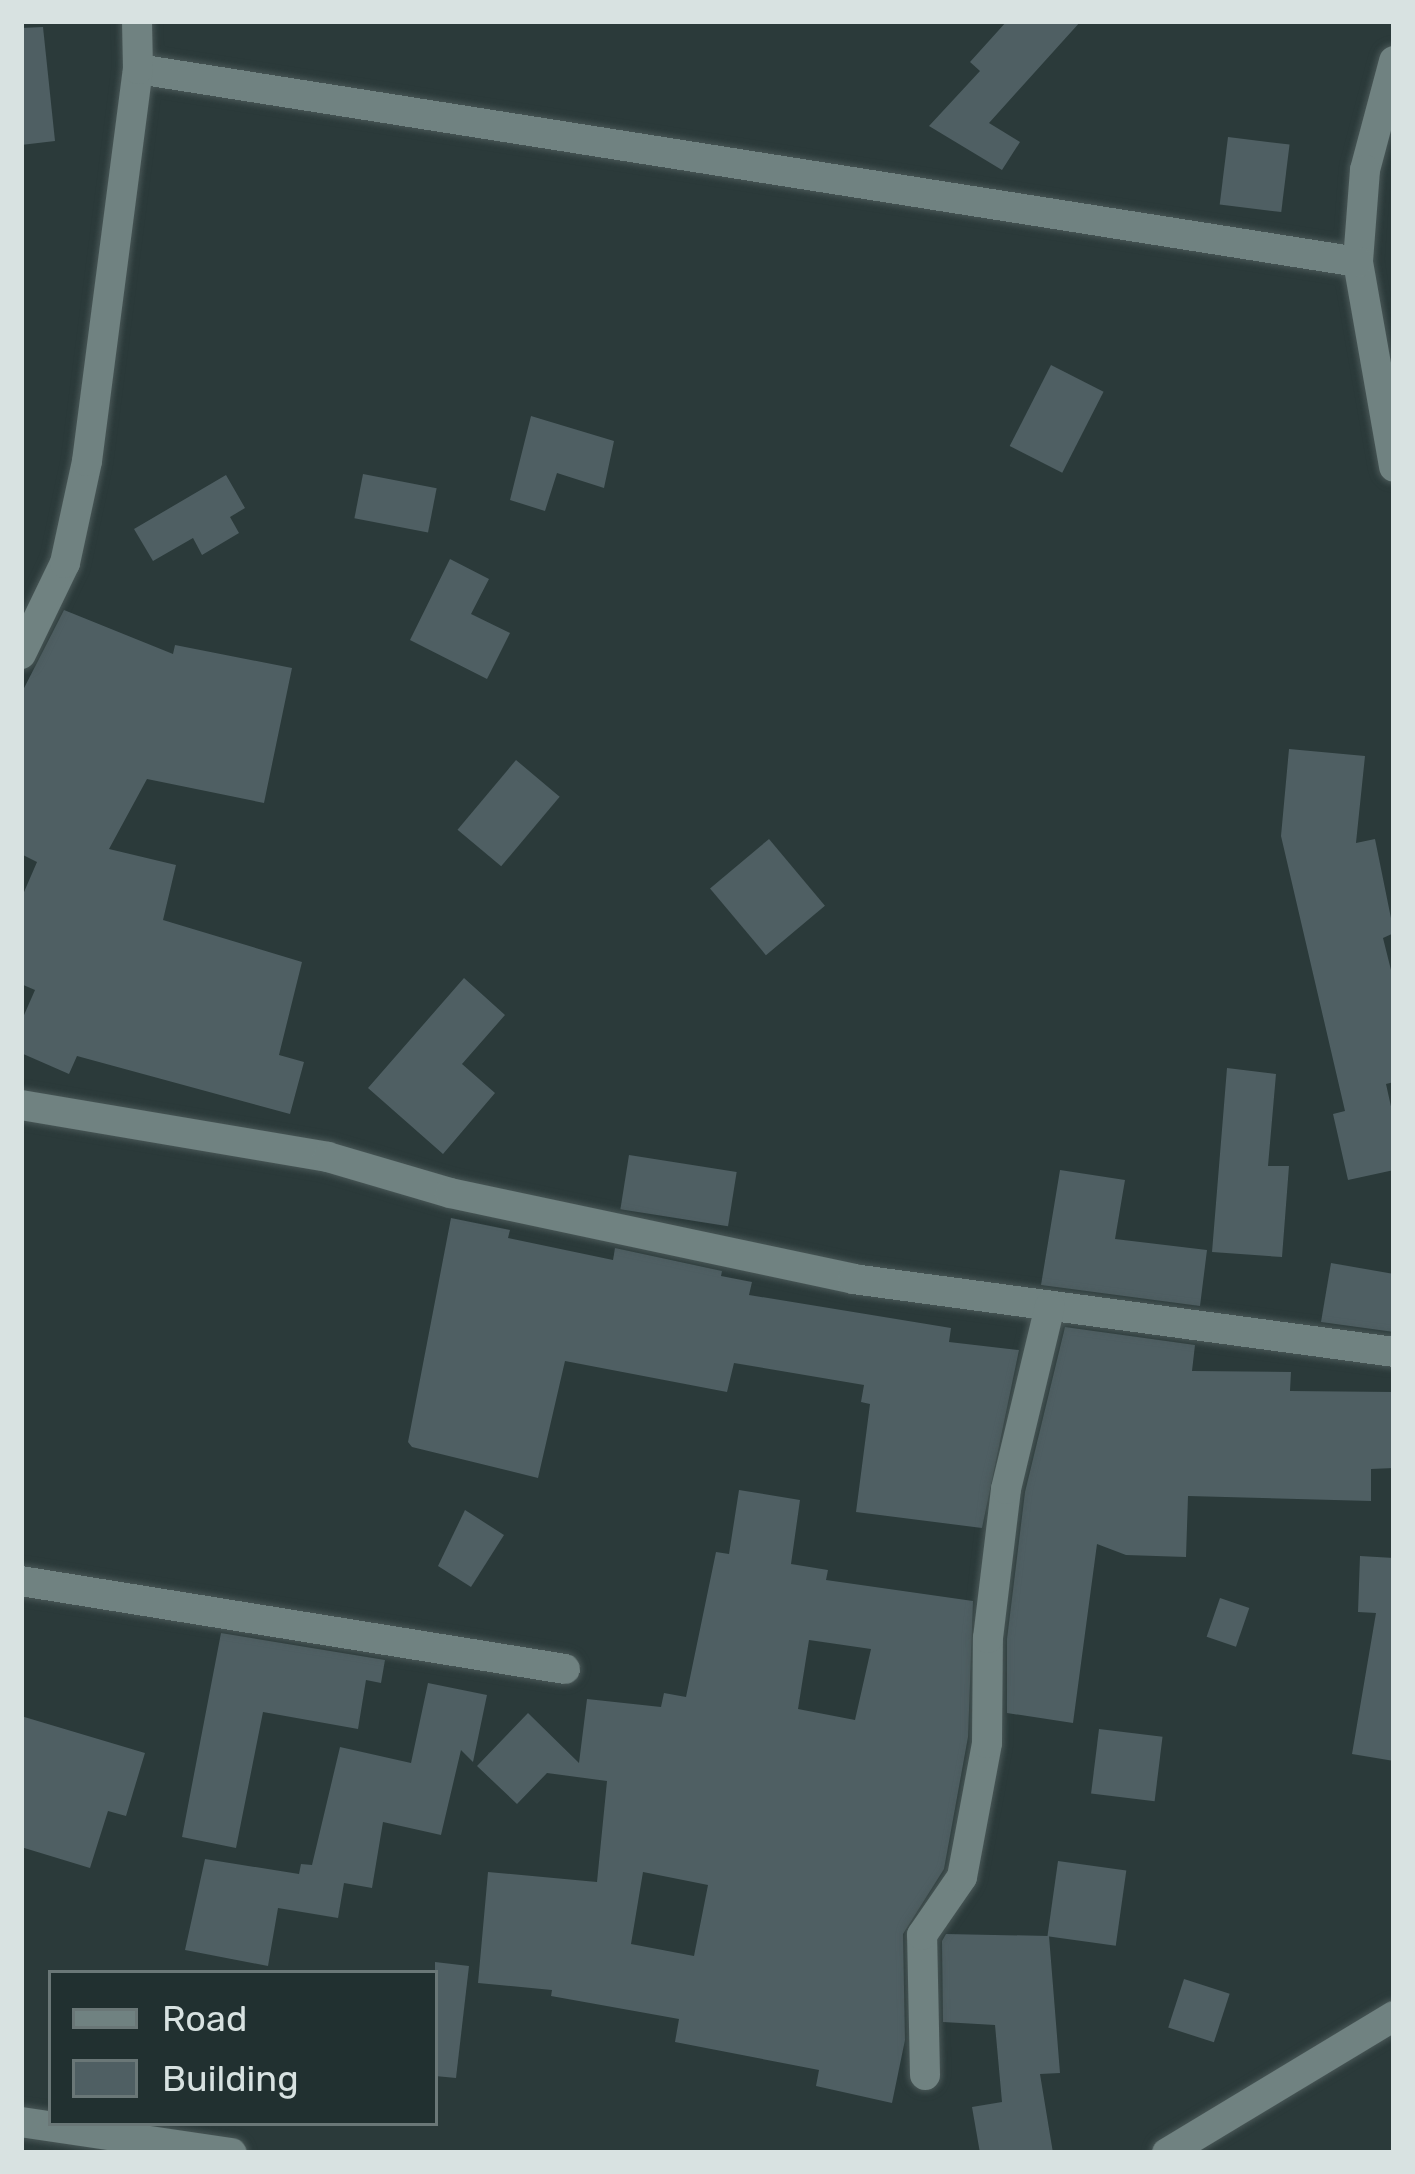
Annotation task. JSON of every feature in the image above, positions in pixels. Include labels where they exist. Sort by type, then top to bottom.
[{"type":"street","points":[[21,654],[65,563],[87,460],[138,69],[137,21]]},
{"type":"street","points":[[1394,62],[1364,170],[1358,262],[1394,467]]},
{"type":"street","points":[[138,69],[1358,262]]},
{"type":"street","points":[[21,1105],[328,1157],[450,1192],[853,1279],[1394,1352]]},
{"type":"street","points":[[925,2075],[922,1935],[962,1876],[987,1743],[988,1638],[1002,1512],[1050,1306]]},
{"type":"street","points":[[21,1581],[565,1669]]},
{"type":"street","points":[[1168,2153],[1394,2016]]},
{"type":"street","points":[[48,2126],[232,2153]]},
{"type":"building","points":[[1007,21],[1081,21],[989,123],[1020,142],[1002,170],[929,126],[980,71],[970,62]]},
{"type":"building","points":[[43,27],[55,141],[21,145],[21,28]]},
{"type":"building","points":[[1228,137],[1290,145],[1281,212],[1220,204]]},
{"type":"building","points":[[1051,365],[1104,392],[1062,473],[1010,446]]},
{"type":"building","points":[[531,416],[614,441],[604,488],[557,473],[545,511],[510,500]]},
{"type":"building","points":[[363,474],[437,488],[428,532],[354,518]]},
{"type":"building","points":[[226,475],[245,508],[230,517],[239,533],[202,555],[193,538],[153,561],[134,529]]},
{"type":"building","points":[[450,559],[489,579],[471,614],[510,633],[487,679],[410,640]]},
{"type":"building","points":[[64,610],[173,654],[175,645],[292,668],[264,803],[147,779],[109,849],[176,865],[163,920],[302,962],[279,1055],[304,1062],[290,1114],[77,1056],[69,1074],[21,1053],[21,1022],[35,990],[21,984],[21,899],[37,862],[21,854],[21,694]]},
{"type":"building","points":[[1289,749],[1365,756],[1356,843],[1375,839],[1394,933],[1383,938],[1394,982],[1394,1082],[1386,1084],[1394,1120],[1394,1170],[1348,1180],[1333,1114],[1345,1111],[1281,836]]},
{"type":"building","points":[[516,760],[560,797],[501,866],[458,830]]},
{"type":"building","points":[[769,839],[825,906],[766,955],[710,888]]},
{"type":"building","points":[[464,978],[505,1015],[462,1064],[495,1093],[443,1154],[368,1088]]},
{"type":"building","points":[[1227,1068],[1276,1074],[1268,1166],[1289,1166],[1282,1257],[1212,1252]]},
{"type":"building","points":[[629,1155],[737,1172],[728,1226],[620,1209]]},
{"type":"building","points":[[1060,1170],[1125,1180],[1115,1239],[1207,1250],[1200,1306],[1041,1285]]},
{"type":"building","points":[[451,1218],[510,1230],[508,1238],[613,1260],[615,1248],[722,1271],[721,1276],[752,1282],[749,1295],[951,1328],[949,1342],[1019,1350],[982,1528],[856,1512],[870,1404],[861,1402],[864,1385],[734,1363],[727,1392],[565,1361],[538,1478],[412,1447],[408,1442]]},
{"type":"building","points":[[1331,1263],[1394,1274],[1394,1332],[1321,1322]]},
{"type":"building","points":[[1065,1327],[1195,1345],[1192,1371],[1291,1372],[1290,1391],[1394,1392],[1394,1468],[1371,1469],[1371,1501],[1188,1496],[1186,1557],[1126,1555],[1097,1544],[1073,1723],[1007,1713],[1007,1639],[1025,1492]]},
{"type":"building","points":[[739,1490],[800,1500],[791,1564],[828,1570],[826,1580],[973,1601],[968,1737],[944,1869],[903,1934],[905,2040],[892,2103],[816,2086],[819,2070],[675,2042],[679,2019],[551,1996],[552,1990],[478,1983],[488,1872],[597,1882],[607,1781],[547,1773],[517,1804],[477,1766],[528,1713],[579,1763],[587,1699],[661,1707],[664,1693],[686,1697],[716,1552],[729,1554]],"holes":[[[809,1640],[871,1649],[855,1720],[798,1709]],[[643,1872],[708,1885],[694,1956],[631,1944]]]},
{"type":"building","points":[[465,1510],[504,1535],[471,1587],[438,1566]]},
{"type":"building","points":[[1360,1556],[1394,1558],[1394,1761],[1352,1754],[1376,1613],[1358,1612]]},
{"type":"building","points":[[1220,1598],[1249,1608],[1236,1647],[1207,1637]]},
{"type":"building","points":[[221,1633],[385,1660],[381,1683],[366,1680],[358,1729],[263,1712],[236,1848],[182,1837]]},
{"type":"building","points":[[428,1683],[487,1695],[473,1762],[461,1750],[441,1835],[383,1822],[372,1888],[344,1883],[338,1918],[278,1908],[268,1966],[185,1950],[205,1859],[299,1874],[301,1864],[312,1865],[340,1747],[411,1763]]},
{"type":"building","points":[[21,1716],[145,1753],[126,1816],[108,1811],[90,1868],[21,1847]]},
{"type":"building","points":[[1099,1729],[1163,1737],[1155,1801],[1091,1794]]},
{"type":"building","points":[[1058,1861],[1126,1871],[1116,1946],[1047,1936]]},
{"type":"building","points":[[946,1934],[1049,1936],[1060,2073],[1040,2074],[1053,2153],[980,2153],[972,2107],[1002,2102],[995,2025],[943,2022],[942,1941]]},
{"type":"building","points":[[435,1962],[469,1966],[456,2078],[438,2076]]},
{"type":"building","points":[[1184,1979],[1230,1994],[1214,2042],[1168,2028]]}]
